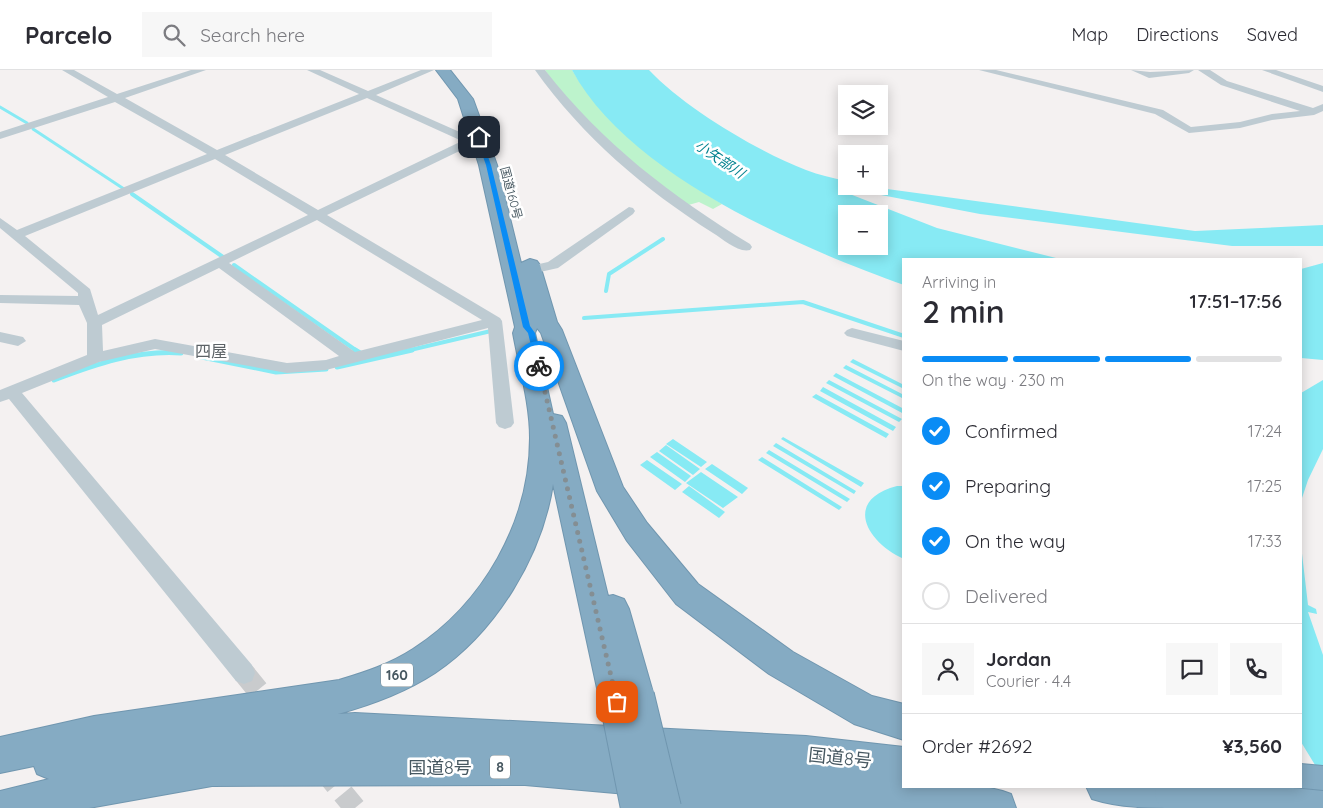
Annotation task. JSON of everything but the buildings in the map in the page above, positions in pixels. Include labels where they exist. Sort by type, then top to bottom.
[{"type":"highway","name":"国道160号","points":[[443,70],[465,98],[475,139],[488,165],[536,326]]},
{"type":"highway","name":"国道160号","points":[[457,70],[474,91],[497,143],[531,270],[536,326]]},
{"type":"highway","name":"160","points":[[536,326],[532,333],[627,699],[664,808]]},
{"type":"highway","name":"160","points":[[0,755],[94,734],[340,697],[378,684],[434,654],[453,638],[481,608],[504,577],[523,538],[540,487],[543,438],[524,333],[536,326],[551,330],[611,490],[637,532],[687,594],[781,663],[866,712],[902,721]]},
{"type":"highway","name":"160","points":[[627,699],[638,808]]},
{"type":"highway","name":"国道8号","points":[[0,772],[65,757],[218,739],[355,731],[806,754],[902,764]]},
{"type":"highway","name":"国道8号","points":[[4,808],[84,790],[212,768],[525,768],[895,797],[997,808]]},
{"type":"highway","points":[[566,771],[588,786],[767,808]]},
{"type":"highway","points":[[1302,783],[1323,785]]},
{"type":"highway","points":[[1124,788],[1323,808]]},
{"type":"street","points":[[68,70],[215,154],[495,321]]},
{"type":"street","points":[[0,136],[202,70]]},
{"type":"street","points":[[312,70],[366,95],[475,139]]},
{"type":"street","points":[[15,235],[429,70]]},
{"type":"street","points":[[540,70],[559,97],[608,150],[693,215],[745,247]]},
{"type":"street","points":[[984,70],[1006,72],[1159,112],[1189,130],[1215,128],[1319,110]]},
{"type":"street","points":[[1136,70],[1149,75],[1189,70]]},
{"type":"street","points":[[1203,70],[1224,83],[1319,110]]},
{"type":"street","points":[[1267,70],[1323,89]]},
{"type":"street","points":[[1319,110],[1310,105],[1323,95]]},
{"type":"street","points":[[94,323],[218,262],[320,216],[475,139]]},
{"type":"street","points":[[531,270],[553,265],[629,211]]},
{"type":"street","points":[[0,222],[85,292],[85,301],[94,323],[95,358]]},
{"type":"street","points":[[218,262],[352,358]]},
{"type":"street","points":[[0,299],[85,301]]},
{"type":"street","points":[[244,673],[11,395],[95,358],[155,344],[287,368],[326,365],[495,321]]},
{"type":"street","points":[[495,321],[505,424]]},
{"type":"street","points":[[852,332],[902,345]]},
{"type":"street","points":[[0,337],[18,341]]},
{"type":"street","points":[[1208,788],[1221,808]]},
{"type":"green space","points":[[545,70],[572,70],[602,110],[638,146],[700,191],[722,204],[713,209],[699,202],[685,206],[622,158],[572,108]]},
{"type":"water","name":"小矢部川","points":[[572,70],[649,70],[682,99],[744,140],[806,170],[838,179],[838,195],[852,195],[878,205],[838,205],[838,255],[888,255],[888,209],[937,228],[1056,258],[902,258],[902,284],[815,250],[767,228],[673,174],[632,142],[598,108]]},
{"type":"water","points":[[888,189],[1195,231],[1323,225],[1323,246],[1232,246],[980,214],[881,195],[888,195]]},
{"type":"water","points":[[1323,263],[1323,360],[1302,358],[1302,269]]},
{"type":"water","points":[[853,359],[902,384],[902,388],[850,362]]},
{"type":"water","points":[[846,365],[902,394],[902,398],[843,368]]},
{"type":"water","points":[[836,373],[902,408],[902,413],[833,376]]},
{"type":"water","points":[[829,380],[902,419],[899,422],[826,383]]},
{"type":"water","points":[[1323,380],[1323,449],[1308,480],[1302,498],[1302,392]]},
{"type":"water","points":[[823,387],[896,427],[893,431],[820,391]]},
{"type":"water","points":[[816,394],[889,434],[886,438],[812,397]]},
{"type":"water","points":[[783,437],[864,483],[861,487],[781,439]]},
{"type":"water","points":[[673,439],[707,462],[701,467],[666,444]]},
{"type":"water","points":[[776,443],[856,491],[854,494],[773,446]]},
{"type":"water","points":[[666,445],[700,469],[693,475],[659,451]]},
{"type":"water","points":[[769,450],[850,499],[847,502],[766,453]]},
{"type":"water","points":[[657,452],[691,476],[685,482],[650,457]]},
{"type":"water","points":[[762,457],[842,507],[839,510],[758,460]]},
{"type":"water","points":[[647,460],[682,484],[675,490],[640,465]]},
{"type":"water","points":[[712,464],[748,488],[742,494],[705,469]]},
{"type":"water","points":[[701,472],[738,497],[723,508],[686,483]]},
{"type":"water","points":[[689,486],[725,512],[719,518],[682,492]]},
{"type":"water","points":[[902,486],[902,558],[879,542],[871,532],[866,521],[865,511],[870,501],[880,492]]},
{"type":"water","points":[[1302,554],[1308,605],[1316,609],[1317,614],[1308,612],[1323,655],[1323,778],[1302,744]]},
{"type":"waterway","points":[[0,107],[27,123]]},
{"type":"waterway","points":[[33,129],[124,189]]},
{"type":"waterway","points":[[132,194],[223,257]]},
{"type":"waterway","points":[[606,291],[609,274],[663,239]]},
{"type":"waterway","points":[[234,265],[357,351]]},
{"type":"waterway","points":[[584,318],[803,302],[902,335]]},
{"type":"waterway","points":[[406,351],[491,331]]},
{"type":"waterway","points":[[355,350],[360,353]]},
{"type":"waterway","points":[[337,367],[412,350]]},
{"type":"waterway","points":[[54,380],[116,359],[148,354],[181,353]]},
{"type":"waterway","points":[[197,356],[276,372],[326,369]]},
{"type":"tunnel","points":[[244,673],[273,709]]},
{"type":"tunnel","points":[[322,768],[355,808]]},
{"type":"way so far","points":[[539,366],[617,702]]},
{"type":"district","name":"四屋","points":[[211,351]]},
{"type":"route","points":[[479,137],[488,165],[526,327],[532,333],[539,366]]}]
